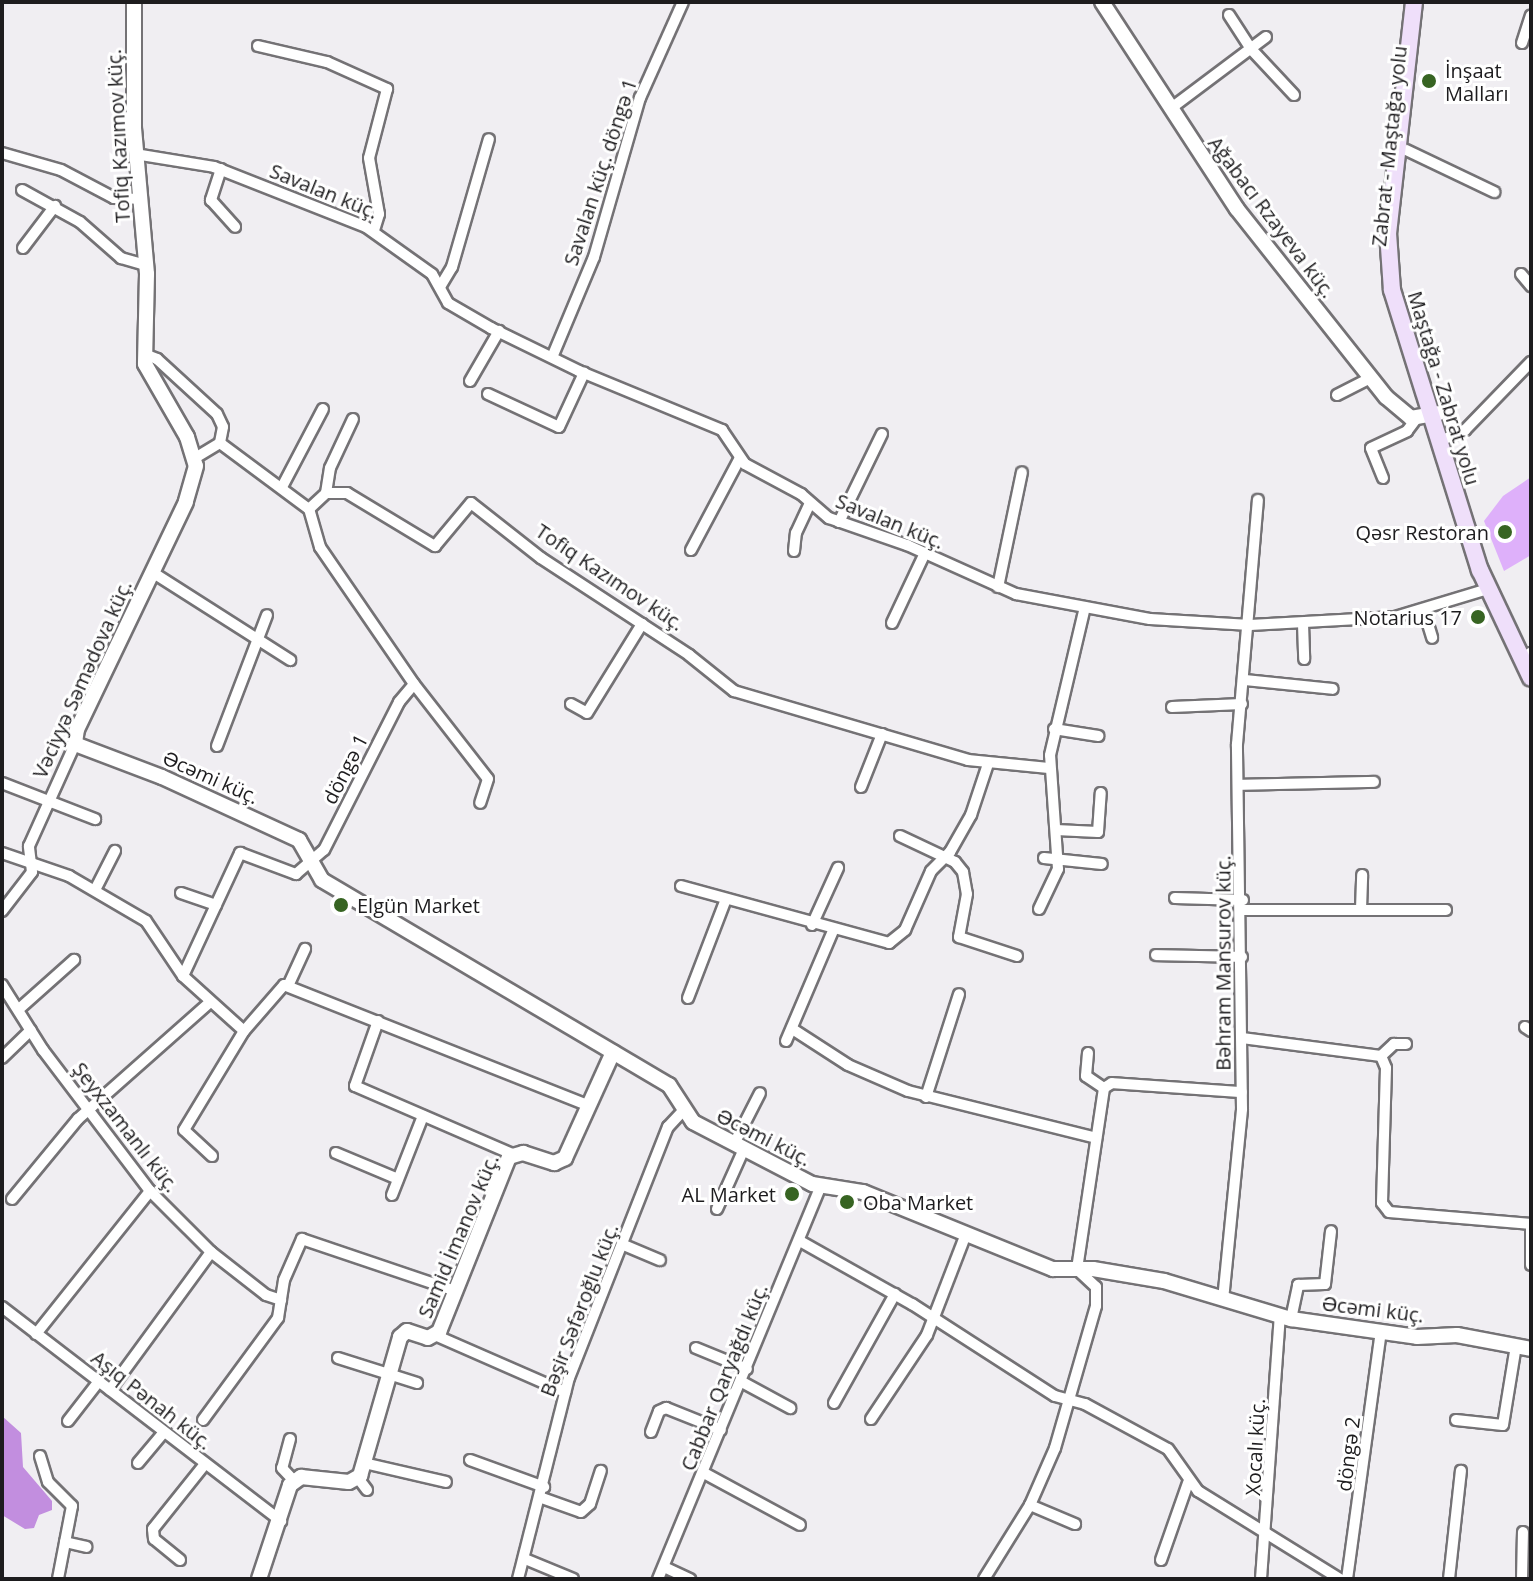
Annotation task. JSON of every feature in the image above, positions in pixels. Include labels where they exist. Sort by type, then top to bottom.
[{"type":"main road","name":"Maştağa - Zabrat yolu","points":[[1414,2],[1387,251],[1398,314],[1428,416],[1488,589],[1531,678]]},
{"type":"main road","name":"Zabrat - Maştağa yolu","points":[[1424,2],[1406,150],[1398,269],[1428,416],[1447,438],[1496,584],[1531,654]]},
{"type":"street","name":"Tofiq Kazımov küç.","points":[[134,2],[135,154],[146,265],[144,354],[150,380],[195,458]]},
{"type":"street","name":"Savalan küç. döngə 1","points":[[553,355],[594,257],[640,98],[683,2]]},
{"type":"street","name":"Ağabacı Rzayeva küç.","points":[[1102,2],[1237,209],[1398,410],[1428,416]]},
{"type":"street","points":[[1229,15],[1251,49],[1294,95]]},
{"type":"street","points":[[1522,43],[1531,15]]},
{"type":"street","points":[[1170,109],[1266,37]]},
{"type":"street","points":[[258,46],[327,62],[387,89],[369,158],[379,214],[374,230]]},
{"type":"street","points":[[440,287],[452,267],[489,139]]},
{"type":"street","points":[[1406,150],[1494,192]]},
{"type":"street","points":[[2,153],[61,170],[114,198],[139,199]]},
{"type":"street","name":"Savalan küç.","points":[[135,154],[221,169],[374,230],[432,274],[448,303],[584,373],[722,430],[740,458],[839,522],[925,553],[998,587],[1085,607],[1188,623],[1250,625],[1303,624],[1424,611],[1488,589]]},
{"type":"street","points":[[221,169],[211,200],[235,227]]},
{"type":"street","points":[[22,190],[55,206],[121,258],[146,265]]},
{"type":"street","points":[[23,248],[55,206]]},
{"type":"street","points":[[1521,274],[1531,286]]},
{"type":"street","points":[[470,381],[499,331]]},
{"type":"street","points":[[144,354],[157,359],[217,414],[223,427],[220,443],[195,458]]},
{"type":"street","points":[[1447,438],[1465,430],[1531,362]]},
{"type":"street","points":[[488,394],[559,427],[584,373]]},
{"type":"street","points":[[1337,395],[1371,378]]},
{"type":"street","points":[[282,487],[323,409]]},
{"type":"street","points":[[1383,478],[1371,448],[1407,431],[1428,416]]},
{"type":"street","points":[[309,509],[326,493],[330,468],[353,419]]},
{"type":"street","points":[[839,522],[882,434]]},
{"type":"street","points":[[220,443],[309,509],[320,547],[414,684],[488,779],[480,803]]},
{"type":"street","name":"Vəciyyə Səmədova küç.","points":[[2,911],[27,880],[32,864],[29,846],[75,744],[77,729],[194,482],[195,458]]},
{"type":"street","points":[[691,550],[740,458]]},
{"type":"street","points":[[998,587],[1022,472]]},
{"type":"street","name":"Tofiq Kazımov küç.","points":[[326,493],[347,493],[435,546],[471,503],[541,558],[642,624],[734,691],[988,764],[1049,768]]},
{"type":"street","name":"Bəhram Mansurov küç.","points":[[1223,1300],[1242,1092],[1243,905],[1238,785],[1258,500]]},
{"type":"street","points":[[794,551],[796,533],[810,503]]},
{"type":"street","points":[[892,623],[925,553]]},
{"type":"street","points":[[152,572],[290,660]]},
{"type":"street","points":[[1039,909],[1058,858],[1049,768],[1054,729],[1085,607]]},
{"type":"street","points":[[1424,611],[1432,638]]},
{"type":"street","points":[[217,746],[267,615]]},
{"type":"street","points":[[571,704],[587,713],[642,624]]},
{"type":"street","points":[[1303,624],[1304,659]]},
{"type":"street","points":[[1245,680],[1333,689]]},
{"type":"street","name":"döngə 1","points":[[312,862],[330,840],[399,702],[414,684]]},
{"type":"street","points":[[1172,707],[1242,704]]},
{"type":"street","points":[[1054,729],[1098,736]]},
{"type":"street","points":[[861,787],[882,734]]},
{"type":"street","name":"Əcəmi küç.","points":[[75,744],[293,836],[305,844],[318,876],[338,890],[672,1088],[693,1122],[820,1187],[863,1192],[1044,1267],[1164,1281],[1285,1318],[1381,1332],[1457,1335],[1523,1348]]},
{"type":"street","points":[[681,886],[878,944],[897,939],[931,871],[946,858],[976,805],[988,764]]},
{"type":"street","points":[[1238,785],[1374,782]]},
{"type":"street","points":[[2,783],[95,819]]},
{"type":"street","points":[[1056,830],[1098,832],[1101,793]]},
{"type":"street","points":[[900,836],[955,862],[967,883],[959,937],[1017,956]]},
{"type":"street","points":[[95,890],[115,851]]},
{"type":"street","points":[[2,853],[95,890],[146,921],[183,976],[209,1003],[244,1031]]},
{"type":"street","points":[[183,976],[240,853],[296,874],[312,862]]},
{"type":"street","points":[[1044,858],[1102,864]]},
{"type":"street","points":[[812,925],[838,868]]},
{"type":"street","points":[[1361,909],[1362,875]]},
{"type":"street","points":[[181,893],[216,905]]},
{"type":"street","points":[[1175,898],[1243,905],[1446,910]]},
{"type":"street","points":[[688,998],[726,899]]},
{"type":"street","points":[[786,1041],[794,1030],[833,931]]},
{"type":"street","points":[[212,1156],[184,1130],[244,1031],[274,992],[288,986],[305,949]]},
{"type":"street","points":[[1156,955],[1242,957]]},
{"type":"street","points":[[19,1009],[74,960]]},
{"type":"street","name":"Şeyxzamanlı küç.","points":[[2,985],[31,1030],[150,1191],[211,1252],[266,1295],[281,1300]]},
{"type":"street","points":[[288,986],[587,1105]]},
{"type":"street","points":[[926,1097],[959,994]]},
{"type":"street","points":[[12,1199],[90,1107],[209,1003]]},
{"type":"street","points":[[378,1021],[355,1086],[512,1154]]},
{"type":"street","points":[[2,1058],[31,1030]]},
{"type":"street","points":[[794,1030],[848,1065],[926,1097],[1096,1138]]},
{"type":"street","points":[[1242,1038],[1381,1056]]},
{"type":"street","points":[[1381,1056],[1394,1044],[1406,1044]]},
{"type":"street","name":"Samid İmanov küç.","points":[[294,1481],[362,1484],[364,1463],[405,1331],[437,1336],[512,1154],[560,1162],[613,1052]]},
{"type":"street","points":[[1088,1053],[1086,1076],[1104,1088]]},
{"type":"street","points":[[1381,1056],[1386,1068],[1384,1209],[1396,1214],[1531,1226],[1531,1265]]},
{"type":"street","points":[[984,1579],[1030,1505],[1063,1430],[1098,1295],[1096,1287],[1080,1278],[1077,1269],[1104,1088],[1112,1083],[1242,1092]]},
{"type":"street","points":[[717,1209],[760,1093]]},
{"type":"street","name":"Bəşir Səfəroğlu küç.","points":[[518,1579],[543,1493],[565,1392],[668,1127],[684,1110]]},
{"type":"street","points":[[392,1195],[423,1116]]},
{"type":"street","points":[[336,1153],[398,1179]]},
{"type":"street","name":"Cabbar Qaryağdı küç.","points":[[658,1579],[820,1187]]},
{"type":"street","points":[[36,1334],[150,1191]]},
{"type":"street","name":"Xocalı küç.","points":[[1261,1579],[1268,1532],[1285,1318],[1298,1285],[1321,1286],[1326,1280],[1331,1231]]},
{"type":"street","points":[[871,1419],[927,1335],[931,1317],[966,1234]]},
{"type":"street","points":[[203,1420],[274,1325],[284,1280],[305,1238],[456,1291]]},
{"type":"street","points":[[800,1241],[895,1294],[1046,1392],[1069,1400],[1168,1449],[1182,1463],[1188,1483],[1161,1560]]},
{"type":"street","points":[[624,1245],[660,1260]]},
{"type":"street","points":[[110,1390],[211,1252]]},
{"type":"street","points":[[834,1403],[895,1294]]},
{"type":"street","name":"Aşıq Pənah küç.","points":[[2,1307],[281,1521]]},
{"type":"street","name":"döngə 2","points":[[1347,1579],[1381,1332]]},
{"type":"street","points":[[437,1336],[565,1392]]},
{"type":"street","points":[[696,1348],[747,1369]]},
{"type":"street","points":[[1456,1420],[1503,1425],[1523,1348]]},
{"type":"street","points":[[338,1358],[417,1383]]},
{"type":"street","points":[[68,1421],[99,1381]]},
{"type":"street","points":[[742,1382],[790,1408]]},
{"type":"street","points":[[651,1432],[659,1411],[666,1408],[721,1430]]},
{"type":"street","points":[[138,1463],[164,1432]]},
{"type":"street","points":[[259,1579],[294,1481],[282,1468],[290,1439]]},
{"type":"street","points":[[40,1456],[48,1482],[72,1506],[58,1579]]},
{"type":"street","points":[[470,1460],[581,1512],[590,1504],[601,1471]]},
{"type":"street","points":[[364,1463],[446,1482]]},
{"type":"street","points":[[180,1560],[151,1535],[205,1464]]},
{"type":"street","points":[[1449,1579],[1461,1471]]},
{"type":"street","points":[[704,1473],[800,1525]]},
{"type":"street","points":[[1188,1483],[1340,1579]]},
{"type":"street","points":[[1030,1505],[1075,1524]]},
{"type":"street","points":[[1522,1579],[1523,1532]]},
{"type":"street","points":[[65,1542],[86,1547]]},
{"type":"street","points":[[525,1559],[573,1579]]},
{"type":"street","points":[[664,1567],[690,1579]]},
{"type":"shaded area","points":[[1531,477],[1531,555],[1504,571],[1484,521],[1503,496]]},
{"type":"shaded area","points":[[2,1416],[21,1433],[23,1467],[52,1501],[52,1510],[39,1515],[34,1528],[25,1529],[2,1515]]},
{"type":"place","name":"İnşaat Malları","points":[[1429,81]]},
{"type":"place","name":"Qəsr Restoran","points":[[1505,532]]},
{"type":"place","name":"Notarius 17","points":[[1478,617]]},
{"type":"place","name":"Elgün Market","points":[[341,905]]},
{"type":"place","name":"AL Market","points":[[792,1194]]},
{"type":"place","name":"Oba Market","points":[[847,1202]]}]
